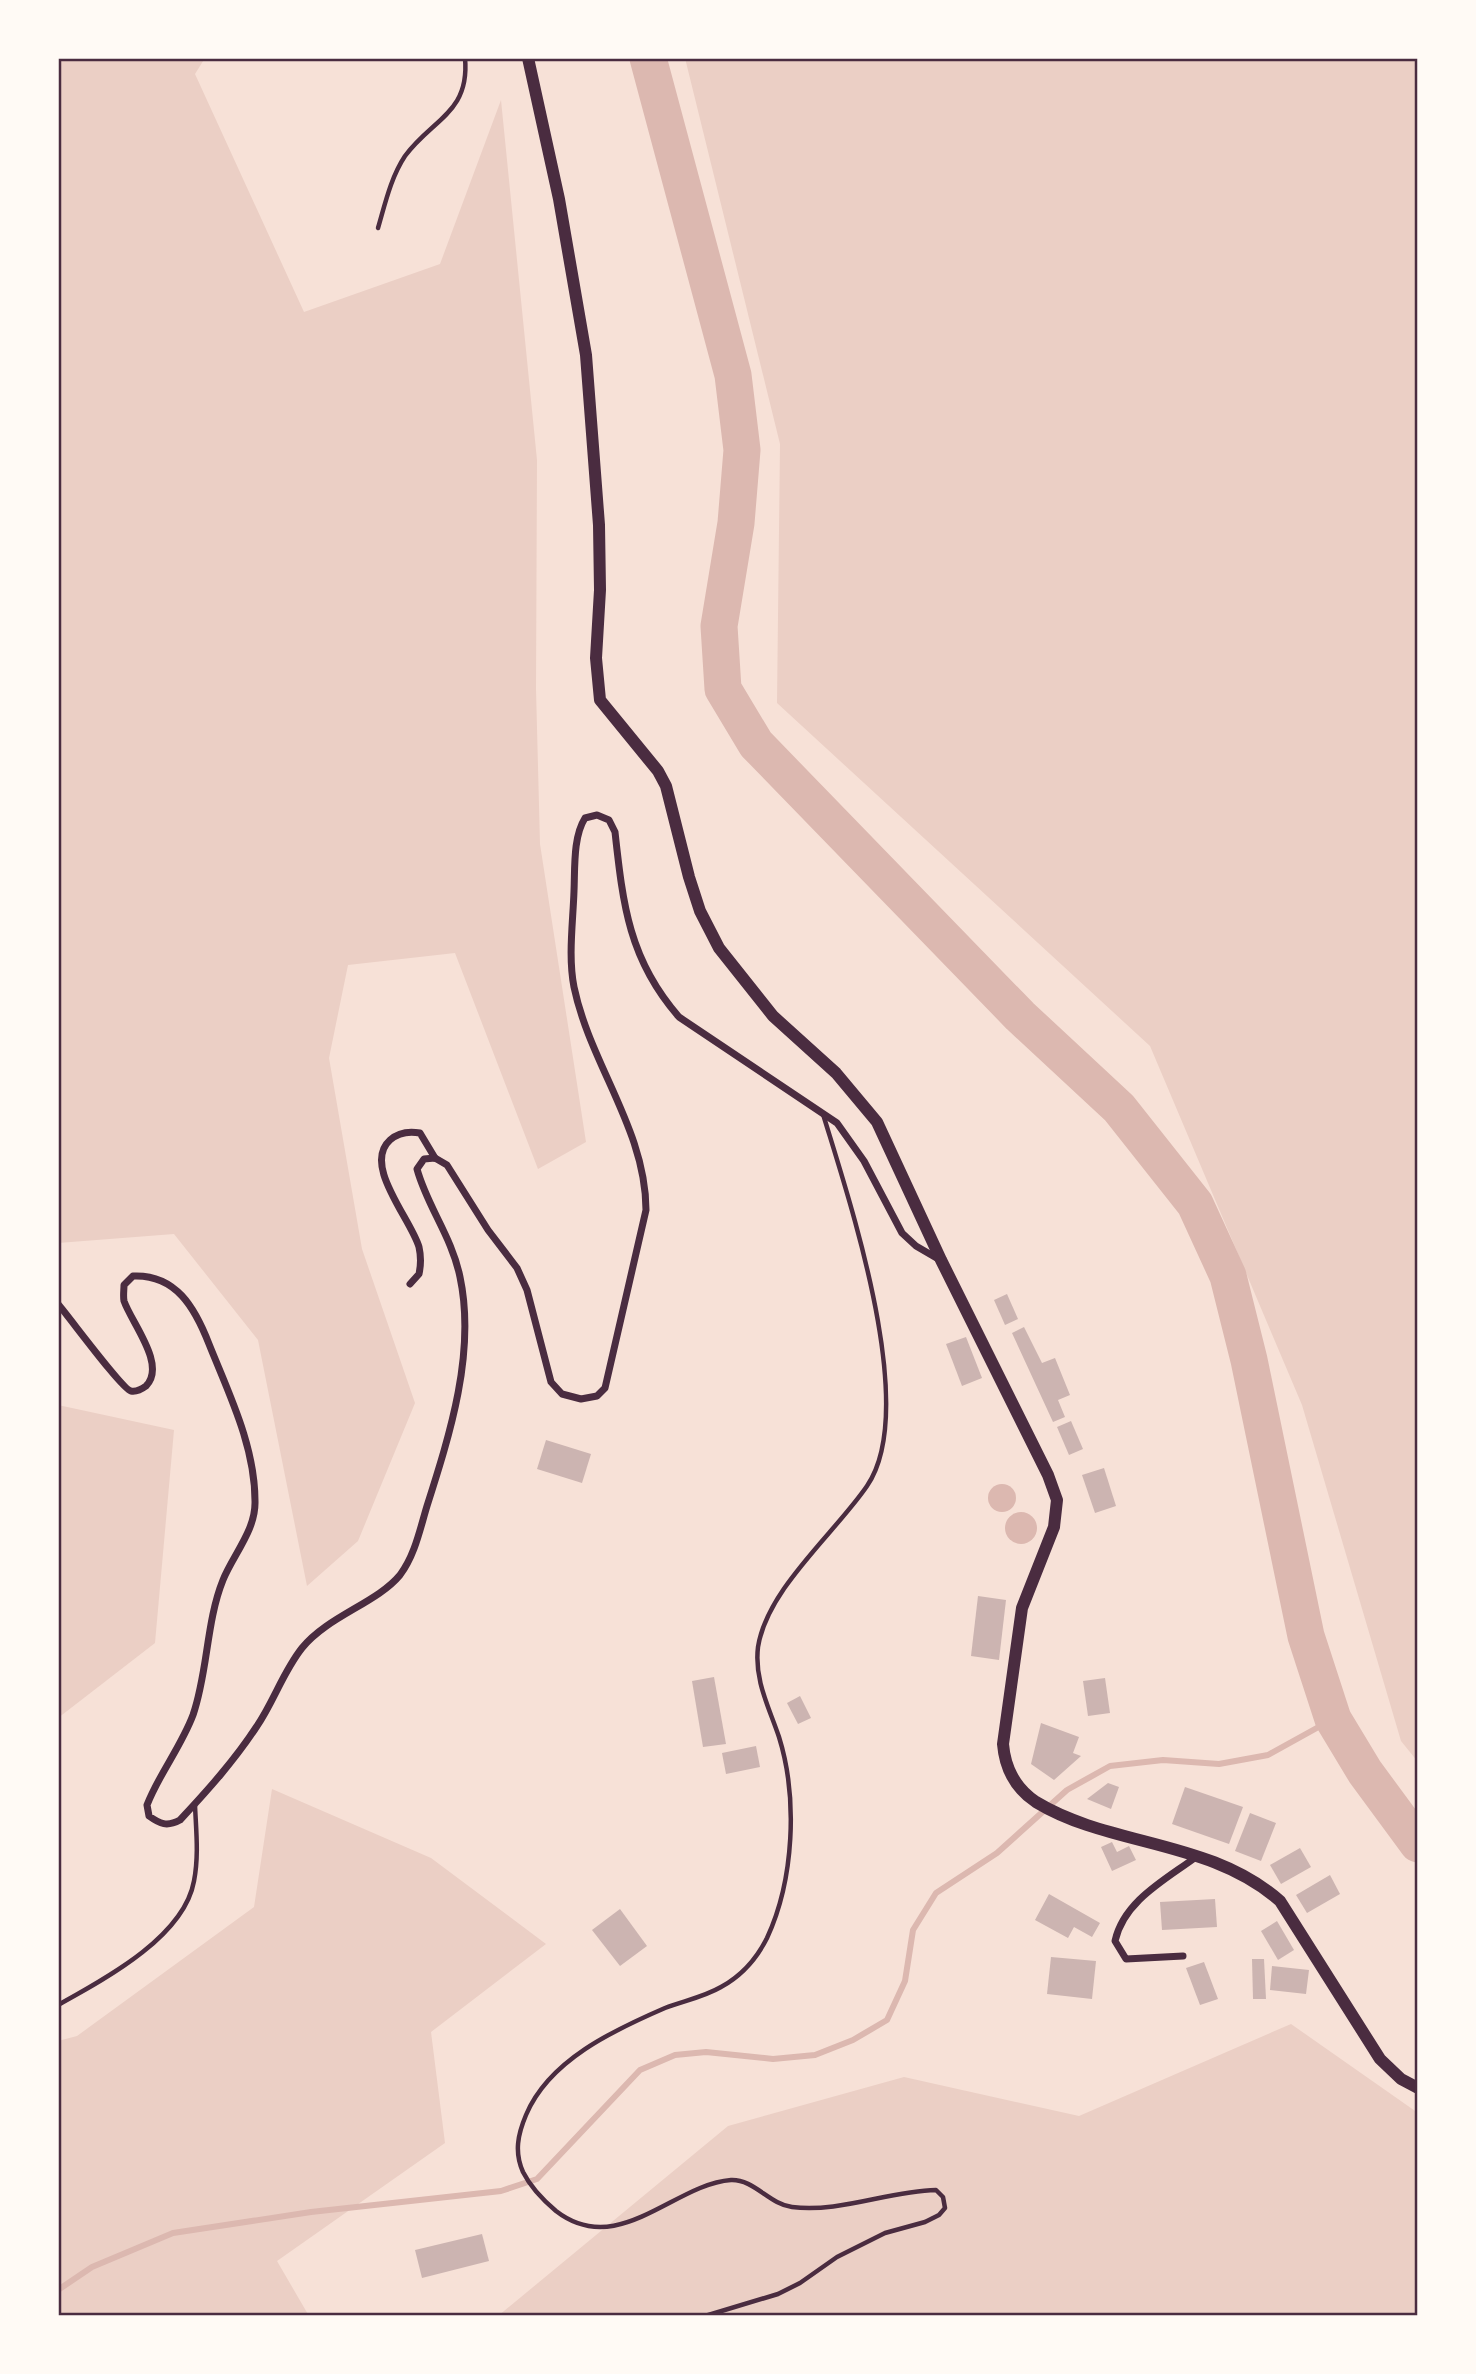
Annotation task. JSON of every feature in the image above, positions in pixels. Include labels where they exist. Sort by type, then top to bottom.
[{"type":"street","points":[[528,58],[559,199],[586,355],[599,525],[600,590],[596,658],[600,700],[658,771],[666,786],[689,877],[719,948],[773,1016],[859,1098],[877,1122],[941,1260],[1048,1475],[1057,1500],[1054,1527],[1022,1608],[1003,1744],[1004,1762],[1012,1779],[1036,1802],[1081,1822],[1197,1857],[1250,1879],[1280,1902],[1380,2059],[1401,2079],[1418,2088]]},
{"type":"street","points":[[410,1284],[419,1273],[419,1246],[384,1176],[380,1160],[382,1147],[393,1137],[410,1131],[420,1133],[435,1158],[447,1165],[488,1230],[517,1268],[527,1290],[551,1382],[562,1394],[581,1399],[597,1396],[605,1388],[638,1251],[646,1197],[638,1151],[581,1013],[574,986],[574,876],[579,827],[585,818],[597,815],[609,820],[615,832],[626,919],[643,968],[666,1002],[679,1017],[823,1112],[847,1134],[902,1233],[916,1246],[941,1260]]},
{"type":"street","points":[[58,1304],[78,1326],[120,1385],[131,1391],[142,1390],[150,1382],[153,1367],[148,1347],[123,1298],[124,1285],[133,1276],[148,1275],[166,1281],[184,1295],[201,1322],[249,1450],[256,1505],[250,1527],[223,1580],[193,1715],[177,1752],[147,1805],[149,1816],[171,1825],[195,1804],[258,1724],[278,1685],[303,1647],[345,1612],[391,1584],[413,1550],[458,1389],[466,1323],[460,1278],[451,1244],[421,1184],[417,1169],[424,1158],[435,1158]]},
{"type":"street","points":[[1183,1956],[1126,1959],[1115,1941],[1126,1913],[1144,1895],[1197,1857]]},
{"type":"lane","points":[[378,228],[391,184],[404,157],[449,115],[462,96],[465,58]]},
{"type":"lane","points":[[705,2316],[778,2294],[800,2283],[837,2257],[885,2233],[925,2222],[939,2215],[945,2208],[943,2197],[936,2190],[821,2207],[789,2207],[737,2179],[718,2182],[628,2223],[592,2226],[566,2219],[541,2199],[522,2170],[517,2137],[530,2105],[561,2067],[609,2035],[721,1987],[752,1963],[766,1940],[780,1905],[788,1859],[787,1775],[780,1740],[757,1670],[759,1642],[770,1613],[804,1561],[867,1487],[882,1462],[887,1434],[887,1402],[880,1348],[859,1231],[823,1112]]},
{"type":"lane","points":[[58,2005],[159,1939],[183,1913],[194,1883],[197,1863],[195,1804]]},
{"type":"shaded area","points":[[58,58],[205,58],[195,74],[304,312],[440,264],[501,100],[537,460],[536,689],[540,844],[586,1142],[538,1169],[455,953],[348,965],[329,1058],[362,1249],[415,1403],[358,1541],[307,1586],[258,1340],[174,1234],[58,1243]]},
{"type":"shaded area","points":[[685,58],[1418,58],[1418,1762],[1401,1741],[1302,1405],[1150,1046],[777,703],[780,444]]},
{"type":"shaded area","points":[[58,1405],[174,1430],[155,1643],[58,1718]]},
{"type":"shaded area","points":[[1002,1484],[1012,1488],[1016,1498],[1012,1508],[1002,1512],[992,1508],[988,1498],[992,1488]]},
{"type":"shaded area","points":[[1021,1512],[1033,1516],[1037,1528],[1033,1540],[1021,1544],[1009,1540],[1005,1528],[1009,1516]]},
{"type":"shaded area","points":[[272,1789],[431,1858],[546,1944],[431,2032],[445,2143],[277,2261],[309,2316],[58,2316],[58,2041],[77,2036],[254,1907]]},
{"type":"shaded area","points":[[1291,2024],[1418,2113],[1418,2316],[498,2316],[728,2126],[904,2077],[1079,2116]]},
{"type":"building","points":[[1007,1294],[1018,1319],[1005,1325],[994,1300]]},
{"type":"building","points":[[1024,1327],[1042,1363],[1055,1358],[1070,1395],[1058,1400],[1065,1417],[1053,1422],[1012,1333]]},
{"type":"building","points":[[966,1337],[982,1378],[962,1386],[946,1344]]},
{"type":"building","points":[[1071,1421],[1083,1449],[1069,1455],[1057,1427]]},
{"type":"building","points":[[546,1440],[591,1454],[582,1483],[537,1469]]},
{"type":"building","points":[[1104,1468],[1116,1506],[1095,1513],[1082,1475]]},
{"type":"building","points":[[978,1596],[1006,1600],[999,1660],[971,1656]]},
{"type":"building","points":[[714,1677],[726,1744],[703,1747],[692,1681]]},
{"type":"building","points":[[1105,1678],[1110,1713],[1088,1716],[1083,1681]]},
{"type":"building","points":[[800,1696],[811,1718],[798,1724],[787,1703]]},
{"type":"building","points":[[1041,1723],[1079,1737],[1073,1753],[1081,1756],[1054,1780],[1031,1764]]},
{"type":"building","points":[[756,1746],[760,1767],[726,1774],[722,1753]]},
{"type":"building","points":[[1108,1783],[1119,1787],[1111,1809],[1087,1799]]},
{"type":"building","points":[[1185,1787],[1243,1807],[1229,1844],[1172,1824]]},
{"type":"building","points":[[1250,1813],[1276,1823],[1261,1861],[1235,1851]]},
{"type":"building","points":[[1112,1842],[1117,1852],[1129,1846],[1136,1860],[1112,1871],[1101,1847]]},
{"type":"building","points":[[1300,1848],[1311,1867],[1281,1884],[1270,1865]]},
{"type":"building","points":[[1330,1875],[1340,1894],[1307,1913],[1296,1895]]},
{"type":"building","points":[[1049,1894],[1100,1923],[1092,1937],[1074,1927],[1068,1938],[1035,1920]]},
{"type":"building","points":[[1215,1899],[1217,1927],[1162,1930],[1160,1902]]},
{"type":"building","points":[[620,1909],[647,1946],[620,1966],[592,1930]]},
{"type":"building","points":[[1277,1921],[1294,1950],[1278,1960],[1261,1931]]},
{"type":"building","points":[[1051,1957],[1096,1961],[1092,1999],[1047,1994]]},
{"type":"building","points":[[1252,1959],[1264,1959],[1266,1999],[1253,1999]]},
{"type":"building","points":[[1204,1962],[1218,1999],[1200,2005],[1186,1968]]},
{"type":"building","points":[[1272,1966],[1309,1970],[1306,1994],[1270,1990]]},
{"type":"building","points":[[482,2234],[489,2261],[422,2278],[415,2250]]},
{"type":"waterway","points":[[648,58],[733,375],[742,450],[736,523],[719,626],[723,689],[756,744],[1020,1016],[1119,1108],[1195,1204],[1228,1276],[1249,1360],[1306,1636],[1333,1719],[1365,1772],[1418,1844]]},
{"type":"waterway","points":[[58,2290],[92,2267],[173,2233],[311,2212],[501,2191],[537,2179],[640,2070],[675,2055],[706,2052],[773,2059],[815,2055],[853,2040],[887,2020],[905,1981],[913,1930],[936,1893],[997,1853],[1067,1790],[1110,1766],[1163,1760],[1219,1764],[1268,1755],[1333,1719]]}]
